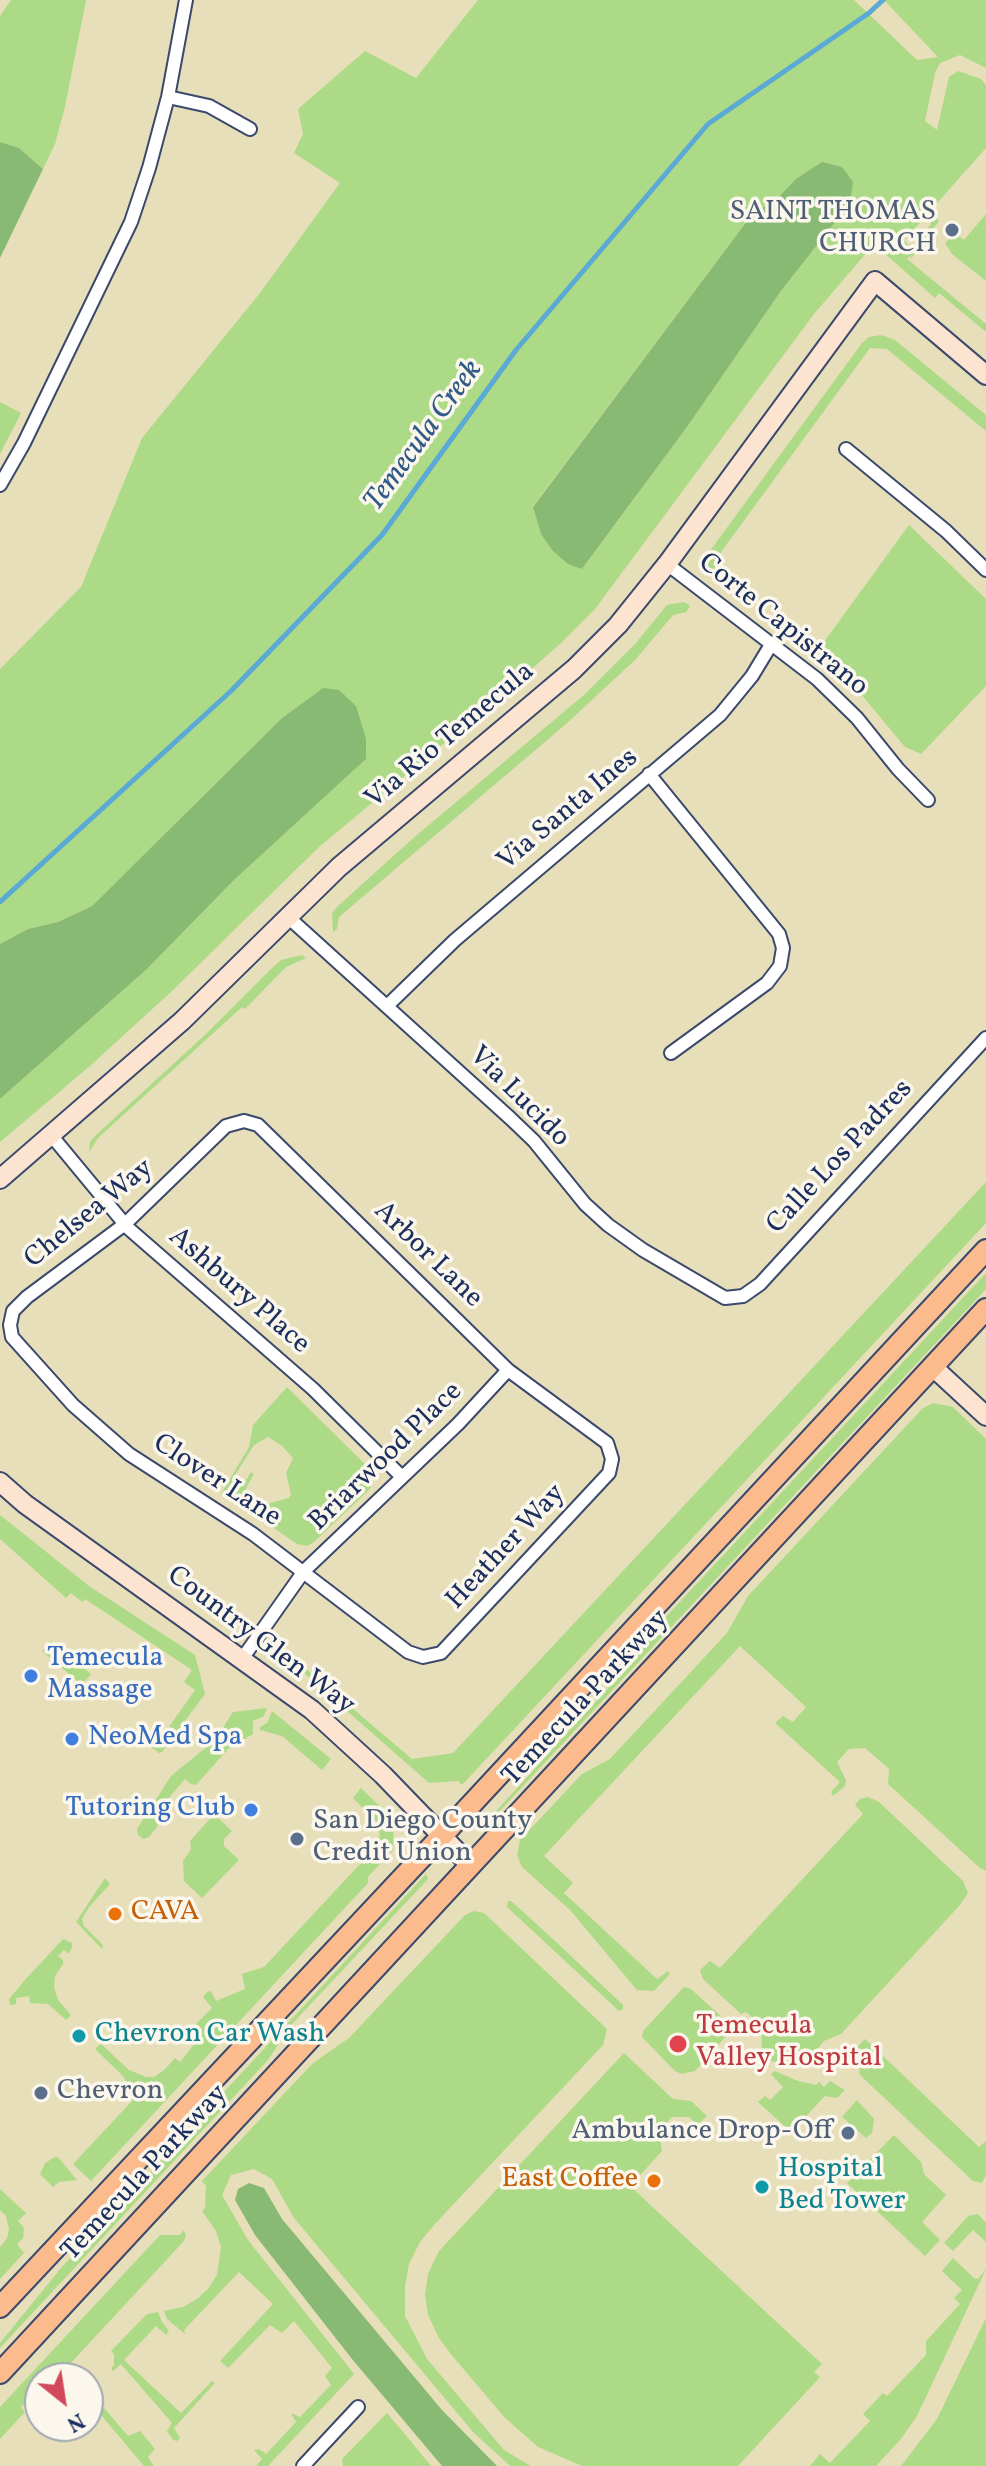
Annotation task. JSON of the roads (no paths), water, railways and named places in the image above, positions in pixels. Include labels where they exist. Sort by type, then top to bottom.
[{"type":"main road","name":"Temecula Parkway","points":[[0,2307],[986,1250]]},
{"type":"main road","name":"Temecula Parkway","points":[[0,2373],[986,1309]]},
{"type":"street","points":[[0,485],[24,443],[131,222],[168,97],[186,0]]},
{"type":"street","points":[[168,97],[209,106],[250,129]]},
{"type":"street","name":"Via Rio Temecula","points":[[0,1179],[182,1021],[339,867],[574,669],[618,625],[667,564],[875,281],[986,375]]},
{"type":"street","points":[[846,449],[946,531],[986,570]]},
{"type":"street","name":"Corte Capistrano","points":[[667,564],[817,679],[857,718],[928,800]]},
{"type":"street","name":"Via Santa Ines","points":[[387,1006],[455,940],[720,715],[752,676],[772,643]]},
{"type":"street","points":[[649,774],[779,934],[783,948],[780,966],[767,983],[671,1053]]},
{"type":"street","name":"Via Lucido","points":[[288,917],[534,1141],[585,1204],[608,1225],[643,1250],[725,1298]]},
{"type":"street","name":"Calle Los Padres","points":[[725,1298],[743,1296],[760,1284],[986,1038]]},
{"type":"street","name":"Arbor Lane","points":[[214,1137],[226,1126],[244,1121],[258,1125],[508,1370],[607,1443]]},
{"type":"street","name":"Ashbury Place","points":[[51,1135],[125,1224],[313,1389],[402,1477]]},
{"type":"street","name":"Chelsea Way","points":[[12,1337],[10,1325],[13,1311],[27,1297],[125,1224],[214,1137]]},
{"type":"street","name":"Clover Lane","points":[[12,1337],[73,1405],[129,1454],[253,1534],[408,1652]]},
{"type":"street","points":[[933,1367],[986,1416]]},
{"type":"street","name":"Briarwood Place","points":[[242,1659],[304,1571],[486,1396],[508,1370]]},
{"type":"street","name":"Heather Way","points":[[408,1652],[423,1657],[441,1653],[609,1473],[612,1459],[607,1443]]},
{"type":"street","name":"Country Glen Way","points":[[0,1482],[36,1513],[312,1710],[443,1835],[470,1865]]},
{"type":"street","points":[[303,2466],[358,2407]]},
{"type":"waterway","name":"Temecula Creek","points":[[0,902],[231,691],[382,535],[516,350],[708,124],[869,13],[883,0]]},
{"type":"place","name":"SAINT THOMAS CHURCH","points":[[952,230]]},
{"type":"place","name":"Temecula Massage","points":[[31,1676]]},
{"type":"place","name":"NeoMed Spa","points":[[72,1739]]},
{"type":"place","name":"Tutoring Club","points":[[251,1810]]},
{"type":"place","name":"San Diego County Credit Union","points":[[297,1839]]},
{"type":"place","name":"CAVA","points":[[115,1914]]},
{"type":"place","name":"Chevron Car Wash","points":[[79,2036]]},
{"type":"place","name":"Temecula Valley Hospital","points":[[678,2044]]},
{"type":"place","name":"Chevron","points":[[41,2093]]},
{"type":"place","name":"Ambulance Drop-Off","points":[[848,2133]]},
{"type":"place","name":"East Coffee","points":[[654,2181]]},
{"type":"place","name":"Hospital Bed Tower","points":[[762,2187]]}]
